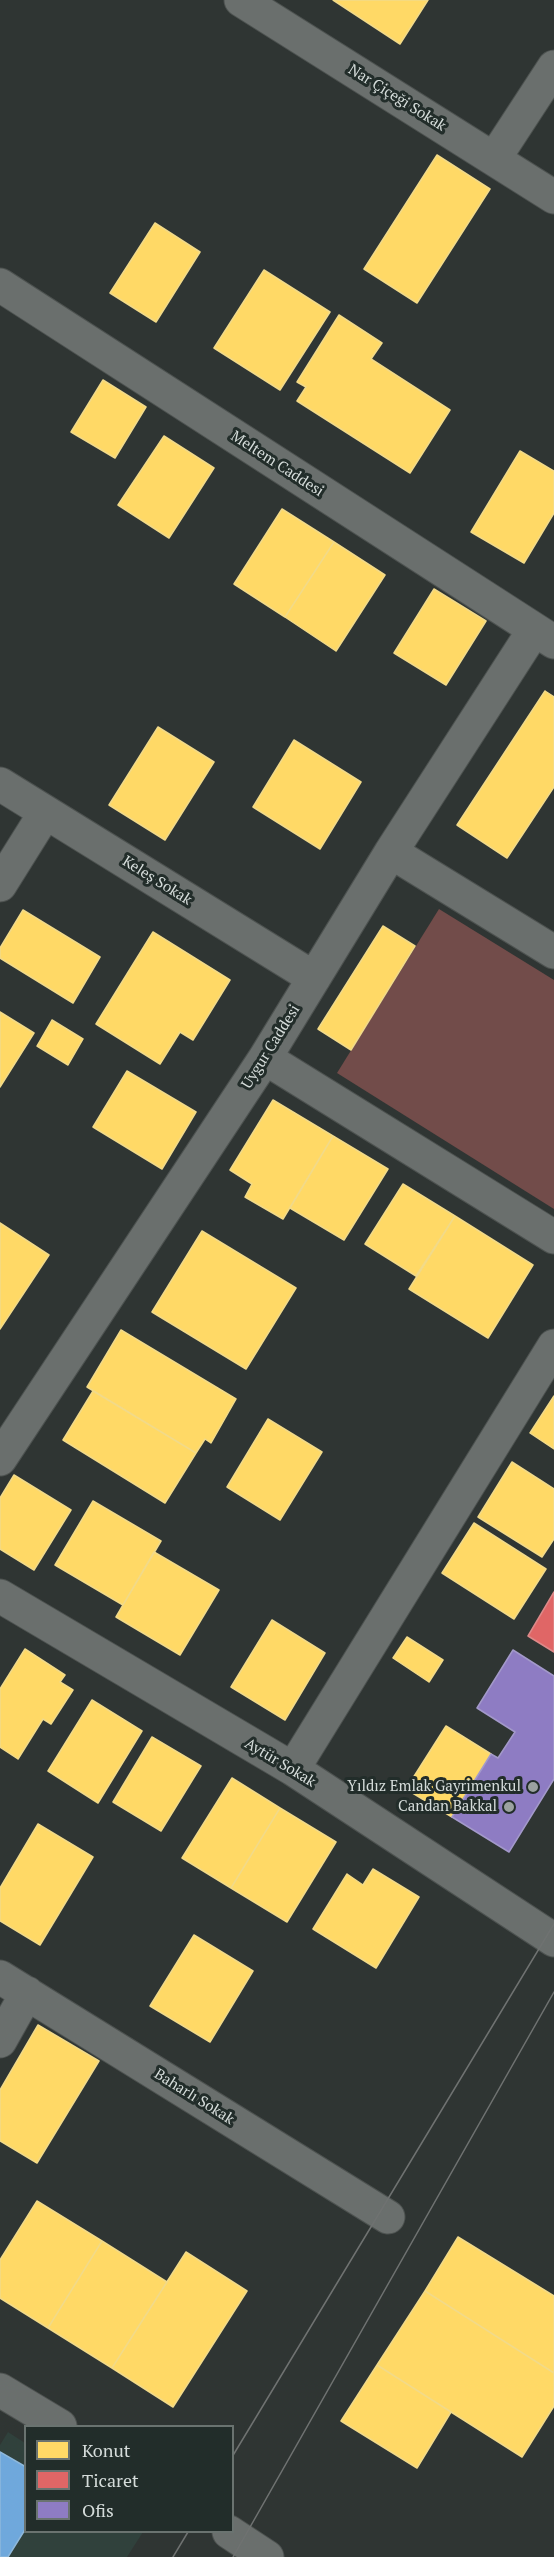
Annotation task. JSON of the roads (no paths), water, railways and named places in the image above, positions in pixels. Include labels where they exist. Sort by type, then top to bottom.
[{"type":"street","name":"Nar Çiçeği Sokak","points":[[241,0],[554,197]]},
{"type":"street","points":[[494,159],[554,67]]},
{"type":"street","name":"Meltem Caddesi","points":[[0,285],[546,631]]},
{"type":"street","name":"Uygur Caddesi","points":[[0,1459],[266,1058],[392,852],[546,631]]},
{"type":"street","name":"Keleş Sokak","points":[[0,784],[314,978]]},
{"type":"street","points":[[0,885],[45,813]]},
{"type":"street","points":[[392,852],[554,952]]},
{"type":"street","points":[[266,1058],[554,1237]]},
{"type":"street","points":[[293,1769],[554,1346]]},
{"type":"street","name":"Aytür Sokak","points":[[0,1596],[293,1769],[554,1940]]},
{"type":"street","name":"Baharlı Sokak","points":[[0,1977],[388,2217]]},
{"type":"street","points":[[0,2041],[27,1993]]},
{"type":"street","points":[[0,2390],[57,2425]]},
{"type":"street","points":[[231,2533],[267,2557]]},
{"type":"tram line","points":[[234,2454],[554,1924]]},
{"type":"tram line","points":[[233,2557],[554,1992]]},
{"type":"tram line","points":[[173,2557],[187,2533]]},
{"type":"place","name":"Yıldız Emlak Gayrimenkul","points":[[533,1787]]},
{"type":"place","name":"Candan Bakkal","points":[[509,1807]]}]
